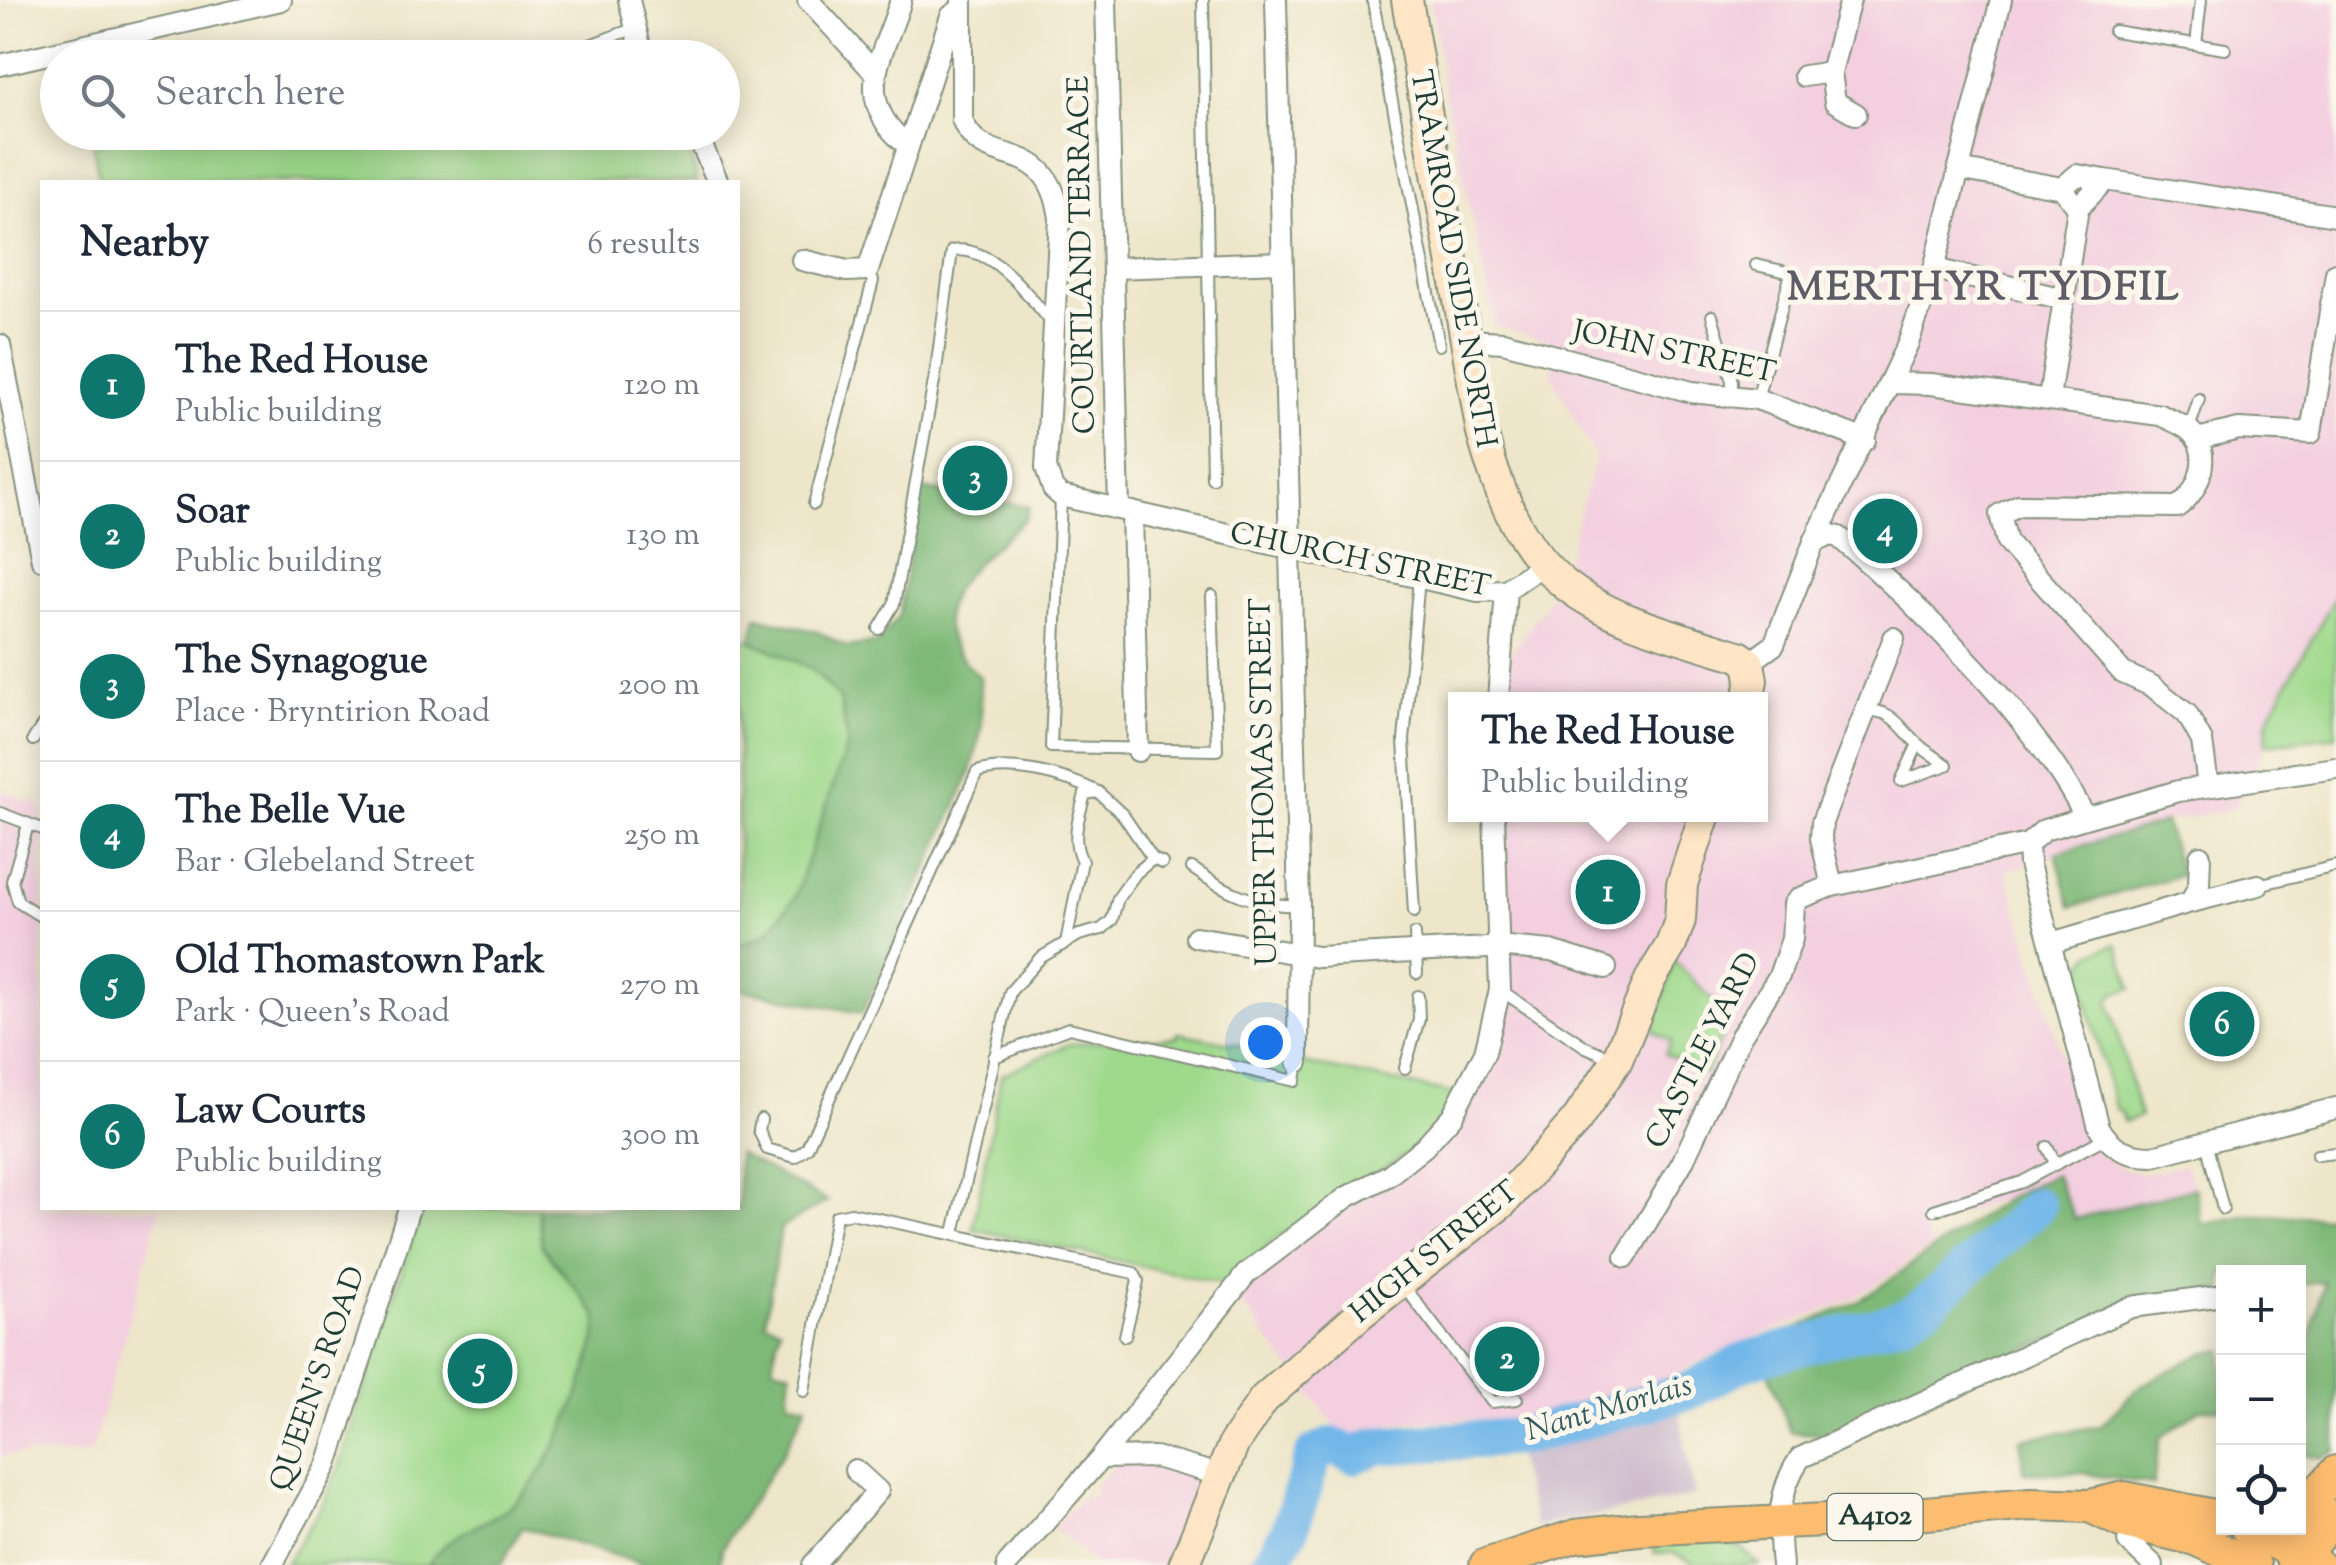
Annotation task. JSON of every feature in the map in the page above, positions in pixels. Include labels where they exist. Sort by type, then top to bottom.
[{"type":"main road","points":[[2306,1505],[2336,1472]]},
{"type":"main road","name":"A4102","points":[[1486,1565],[1576,1536],[2031,1504],[2090,1506],[2124,1498],[2216,1516]]},
{"type":"main road","name":"A4102","points":[[2090,1506],[2122,1521],[2196,1539],[2279,1551]]},
{"type":"main road","points":[[2279,1551],[2336,1516]]},
{"type":"street","points":[[106,40],[282,0]]},
{"type":"street","points":[[629,0],[637,40]]},
{"type":"street","points":[[808,0],[874,72]]},
{"type":"street","points":[[901,0],[874,72],[875,104],[889,130],[906,144]]},
{"type":"street","name":"COURTLAND TERRACE","points":[[1106,0],[1113,268],[1138,751]]},
{"type":"street","name":"UPPER THOMAS STREET","points":[[1276,0],[1299,904],[1298,1062]]},
{"type":"street","name":"TRAMROAD SIDE NORTH","points":[[1407,0],[1428,202],[1453,343],[1494,479],[1520,535],[1542,565]]},
{"type":"street","points":[[1850,0],[1831,72],[1835,102],[1856,114]]},
{"type":"street","points":[[1749,663],[1774,645],[1814,542],[1892,383],[1934,269],[2001,0]]},
{"type":"street","points":[[802,260],[846,271],[868,270],[906,144],[951,16],[962,4]]},
{"type":"street","points":[[962,4],[962,119],[968,136],[986,148],[1014,153],[1039,166],[1056,188],[1060,218],[1046,468],[1053,488],[1061,496]]},
{"type":"street","points":[[0,64],[40,55]]},
{"type":"street","points":[[1804,76],[1831,72]]},
{"type":"street","points":[[704,150],[717,180]]},
{"type":"street","points":[[1958,170],[2092,193],[2336,216]]},
{"type":"street","points":[[2062,188],[2077,175],[2092,193]]},
{"type":"street","points":[[2049,398],[2064,299],[2092,193]]},
{"type":"street","points":[[1113,268],[1282,262]]},
{"type":"street","points":[[1934,269],[2064,299]]},
{"type":"street","points":[[1892,383],[2049,398],[2160,415],[2193,435],[2239,430],[2310,434],[2336,273]]},
{"type":"street","name":"JOHN STREET","points":[[1453,343],[1503,342],[1631,378],[1756,398],[1864,440]]},
{"type":"street","points":[[0,345],[40,550]]},
{"type":"street","points":[[2193,435],[2202,459],[2199,480],[2188,500],[2177,508],[2036,505],[2000,514],[2007,542],[2124,673],[2152,686],[2187,714],[2202,741],[2208,786]]},
{"type":"street","name":"CHURCH STREET","points":[[1061,496],[1478,592],[1506,590],[1542,565]]},
{"type":"street","points":[[1814,542],[1830,535],[1839,537],[1936,630],[2047,752],[2085,817]]},
{"type":"street","points":[[1542,565],[1592,604],[1620,619],[1740,656],[1749,663],[1750,692]]},
{"type":"street","points":[[1499,692],[1506,590]]},
{"type":"street","points":[[1894,638],[1822,822],[1821,838],[1832,886],[2028,844],[2044,830],[2208,786],[2336,768]]},
{"type":"street","points":[[1007,1565],[1101,1458],[1246,1274],[1347,1198],[1389,1175],[1424,1147],[1452,1116],[1485,1052],[1500,990],[1494,822]]},
{"type":"street","name":"HIGH STREET","points":[[1184,1565],[1234,1443],[1264,1400],[1400,1281],[1503,1202],[1576,1121],[1617,1060],[1676,932],[1682,884],[1703,822]]},
{"type":"street","points":[[2028,844],[2105,1138],[2124,1152],[2146,1156],[2336,1108]]},
{"type":"street","points":[[2191,902],[2199,884],[2200,856]]},
{"type":"street","points":[[2051,943],[2258,884]]},
{"type":"street","name":"CASTLE YARD","points":[[1626,1256],[1682,1163],[1741,1036],[1779,976],[1792,938],[1794,904],[1808,894],[1832,886]]},
{"type":"street","points":[[1196,937],[1318,957],[1500,947],[1551,951],[1606,968]]},
{"type":"street","name":"QUEEN'S ROAD","points":[[272,1565],[327,1465],[408,1210]]},
{"type":"street","points":[[1782,1565],[1777,1524],[1794,1467],[1819,1447],[2131,1307],[2216,1297]]},
{"type":"street","points":[[1101,1458],[1155,1456],[1220,1475]]},
{"type":"street","points":[[813,1565],[878,1491],[855,1470]]},
{"type":"street","points":[[2128,1542],[2153,1565]]},
{"type":"lane","points":[[1203,0],[1212,478]]},
{"type":"lane","points":[[2196,44],[2201,0]]},
{"type":"lane","points":[[1372,2],[1428,202]]},
{"type":"lane","points":[[604,40],[634,29]]},
{"type":"lane","points":[[2114,31],[2225,49]]},
{"type":"lane","points":[[880,629],[894,604],[936,370],[952,251],[974,254],[999,268],[1023,288],[1055,326]]},
{"type":"lane","points":[[1756,264],[1791,273],[1756,398]]},
{"type":"lane","points":[[814,504],[873,282],[868,270]]},
{"type":"lane","points":[[1712,316],[1732,381],[1732,397]]},
{"type":"lane","points":[[2193,435],[2198,399]]},
{"type":"lane","points":[[1061,496],[1051,747],[1217,750],[1212,596]]},
{"type":"lane","points":[[1414,912],[1404,740],[1420,578]]},
{"type":"lane","points":[[1864,712],[1878,710],[1896,718],[1918,744]]},
{"type":"lane","points":[[33,740],[40,729]]},
{"type":"lane","points":[[761,1120],[759,1130],[767,1149],[795,1157],[808,1148],[976,772],[991,767],[1046,775],[1098,792],[1123,816],[1158,861],[1136,872],[1118,898],[1112,920],[1102,930],[1040,958],[1010,992],[954,1233]]},
{"type":"lane","points":[[1066,943],[1082,861],[1075,848],[1075,831],[1085,794],[1098,792]]},
{"type":"lane","points":[[0,813],[40,828]]},
{"type":"lane","points":[[28,825],[12,881],[18,902],[40,916]]},
{"type":"lane","points":[[2258,884],[2336,866]]},
{"type":"lane","points":[[1192,868],[1227,893],[1278,906],[1299,904]]},
{"type":"lane","points":[[1500,990],[1586,1047],[1617,1060]]},
{"type":"lane","points":[[1405,1068],[1419,1020],[1418,996]]},
{"type":"lane","points":[[994,1058],[1069,1028],[1296,1080],[1298,1062]]},
{"type":"lane","points":[[1934,1210],[2022,1182],[2105,1138]]},
{"type":"lane","points":[[2206,1142],[2223,1209]]},
{"type":"lane","points":[[2047,1147],[2055,1163]]},
{"type":"lane","points":[[2317,1156],[2336,1153]]},
{"type":"lane","points":[[804,1391],[836,1216],[851,1213],[1134,1273],[1138,1281],[1126,1336]]},
{"type":"lane","points":[[1400,1281],[1492,1402],[1517,1400]]},
{"type":"shaded area","points":[[1431,0],[2336,0],[2336,601],[2235,808],[2165,822],[2006,871],[2086,1136],[2104,1157],[2126,1170],[2143,1174],[2185,1165],[2195,1188],[2075,1219],[2055,1174],[2010,1196],[1922,1228],[1933,1246],[1853,1299],[1719,1352],[1616,1403],[1597,1402],[1538,1418],[1395,1422],[1354,1451],[1237,1298],[1287,1247],[1420,1164],[1455,1129],[1479,1091],[1510,1002],[1503,822],[1768,822],[1768,692],[1507,692],[1510,654],[1543,609],[1566,560],[1595,457],[1551,374],[1557,343],[1496,326],[1444,90]]},
{"type":"shaded area","points":[[0,790],[40,805],[40,1210],[160,1210],[91,1454],[5,1455],[0,1459]]},
{"type":"shaded area","points":[[1678,1407],[1695,1496],[1536,1527],[1514,1448]]},
{"type":"shaded area","points":[[1151,1460],[1202,1476],[1166,1565],[1097,1565],[1053,1528],[1086,1494],[1093,1499],[1095,1487],[1116,1462]]},
{"type":"green space","points":[[94,150],[688,150],[697,180],[100,180]]},
{"type":"green space","points":[[920,489],[1029,506],[1026,518],[968,572],[954,591],[947,610],[948,630],[958,653],[980,677],[982,726],[971,772],[862,1013],[740,989],[740,944],[765,935],[794,899],[848,743],[840,699],[812,669],[751,641],[757,617],[818,632],[847,647],[878,642],[899,616]]},
{"type":"green space","points":[[2336,595],[2336,736],[2266,744],[2267,723],[2273,709]]},
{"type":"green space","points":[[740,636],[811,668],[840,699],[848,743],[794,899],[765,935],[740,944]]},
{"type":"green space","points":[[2165,822],[2181,875],[2071,907],[2056,853]]},
{"type":"green space","points":[[2117,944],[2132,989],[2115,993],[2109,1001],[2140,1117],[2124,1122],[2121,1111],[2116,1111],[2079,972],[2090,954]]},
{"type":"green space","points":[[1674,960],[1730,1018],[1706,1074],[1665,1054],[1671,1041],[1653,1031]]},
{"type":"green space","points":[[1178,1033],[1284,1053],[1298,1062],[1460,1095],[1420,1145],[1268,1244],[1228,1285],[973,1229],[1001,1075],[1069,1044],[1177,1037]]},
{"type":"green space","points":[[740,1154],[827,1201],[781,1228],[765,1322],[780,1327],[772,1366],[791,1372],[788,1401],[807,1405],[783,1453],[722,1548],[720,1565],[646,1565],[522,1527],[501,1565],[428,1565],[447,1544],[509,1507],[533,1483],[559,1439],[581,1386],[598,1317],[542,1246],[538,1210],[740,1210]]},
{"type":"green space","points":[[2055,1174],[2075,1219],[2195,1188],[2202,1225],[2247,1215],[2336,1217],[2336,1451],[2323,1458],[2306,1454],[2306,1342],[2324,1282],[2306,1283],[2306,1265],[2216,1265],[2216,1292],[2142,1299],[1829,1435],[1790,1432],[1759,1344],[1858,1302],[2010,1196]]},
{"type":"green space","points":[[421,1210],[538,1210],[542,1247],[598,1317],[582,1387],[560,1439],[533,1483],[509,1507],[447,1544],[428,1565],[285,1565],[322,1506],[339,1468]]},
{"type":"green space","points":[[2216,1351],[2216,1409],[2200,1409],[2160,1438],[2153,1485],[2082,1473],[2023,1472],[2021,1439],[2100,1426],[2140,1386],[2202,1354]]},
{"type":"green space","points":[[1702,1535],[1741,1548],[1759,1565],[1698,1565],[1674,1553],[1654,1553],[1654,1542]]},
{"type":"waterway","name":"Nant Morlais","points":[[1269,1565],[1289,1532],[1314,1454],[1332,1446],[1354,1455],[1377,1446],[1522,1437],[1689,1391],[1747,1360],[1901,1320],[1926,1305],[2037,1206]]},
{"type":"place","name":"The Synagogue","points":[[975,478]]},
{"type":"place","name":"The Belle Vue","points":[[1885,531]]},
{"type":"place","name":"The Red House","points":[[1608,892]]},
{"type":"place","name":"Law Courts","points":[[2222,1024]]},
{"type":"place","name":"Soar","points":[[1507,1359]]},
{"type":"place","name":"Old Thomastown Park","points":[[480,1371]]},
{"type":"district","name":"MERTHYR TYDFIL","points":[[1984,289]]}]
